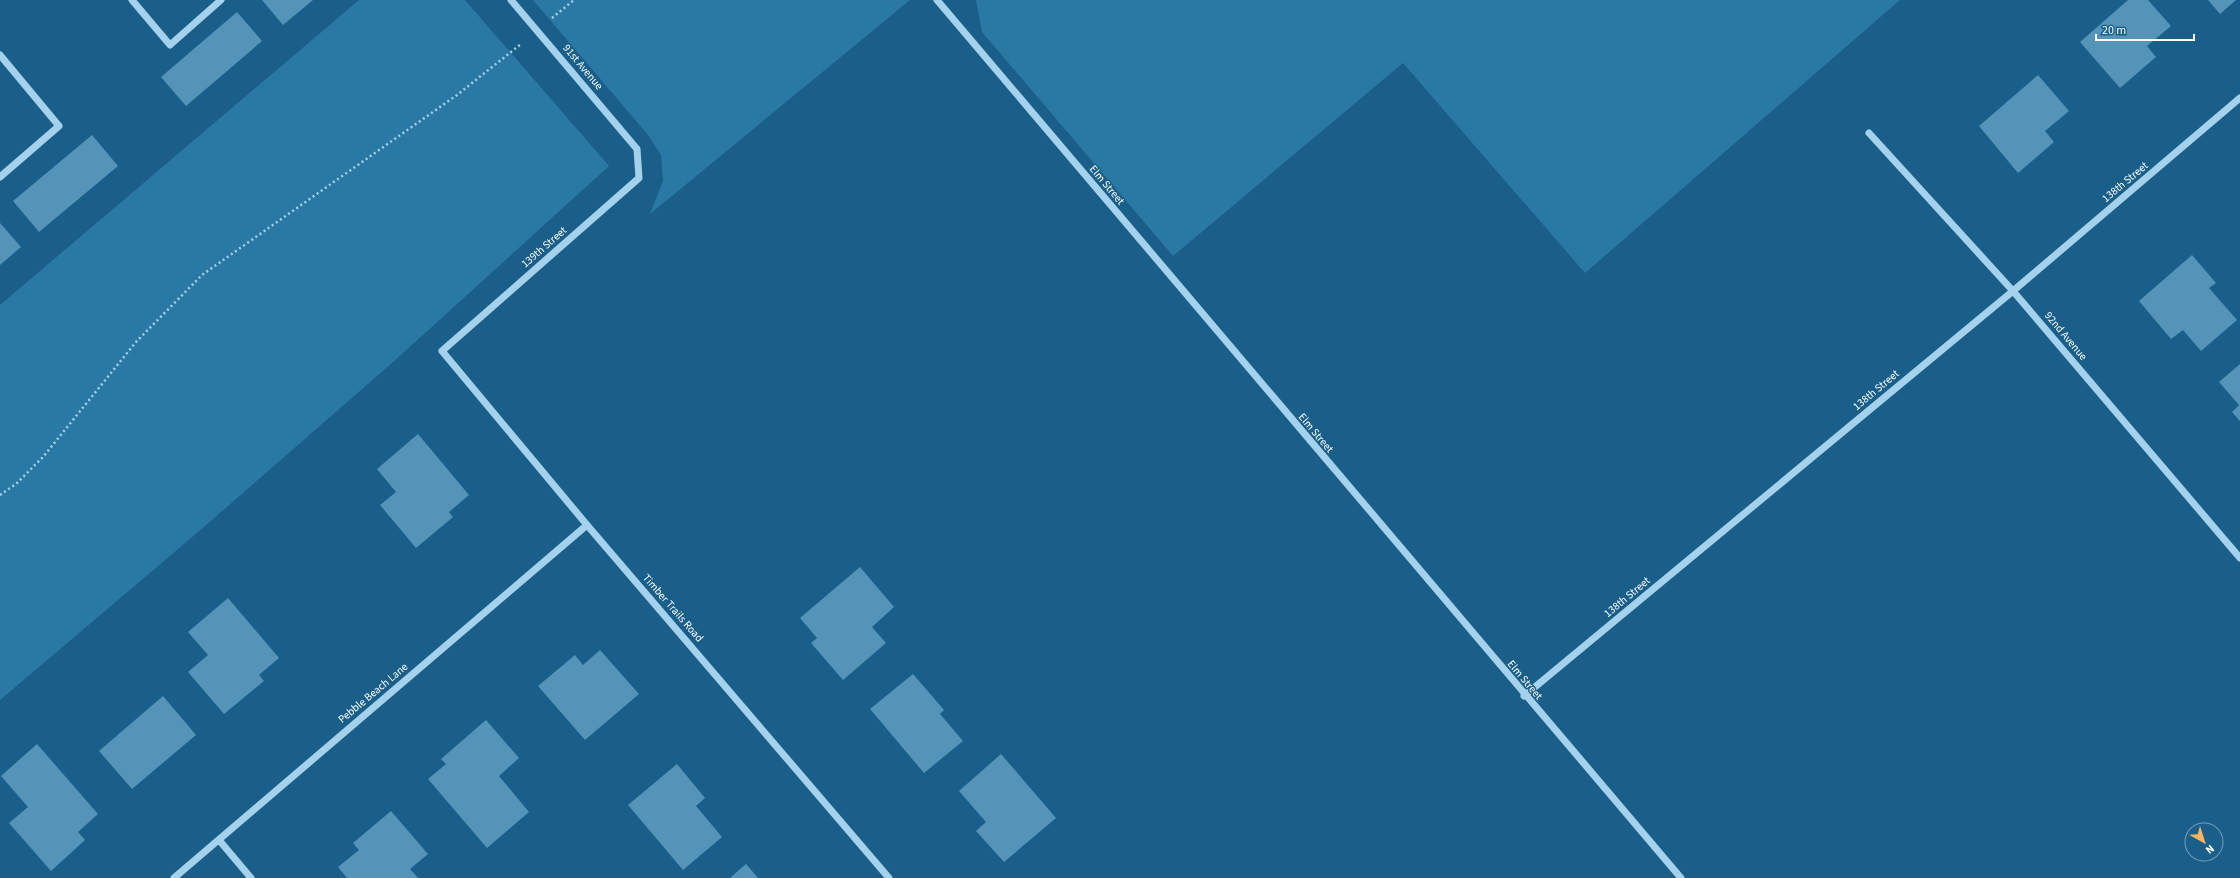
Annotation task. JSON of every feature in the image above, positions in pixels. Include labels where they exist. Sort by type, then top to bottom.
[{"type":"street","points":[[132,0],[170,45],[221,0]]},
{"type":"street","name":"91st Avenue","points":[[511,0],[637,149]]},
{"type":"street","name":"Elm Street","points":[[936,0],[1524,696],[1681,878]]},
{"type":"street","points":[[0,55],[59,126],[0,176]]},
{"type":"street","name":"138th Street","points":[[1524,696],[2014,291],[2240,98]]},
{"type":"street","name":"92nd Avenue","points":[[1869,133],[2014,291],[2240,558]]},
{"type":"street","name":"139th Street","points":[[442,351],[640,178],[637,149]]},
{"type":"street","name":"Timber Trails Road","points":[[442,351],[587,525],[889,878]]},
{"type":"street","name":"Pebble Beach Lane","points":[[174,878],[587,525]]},
{"type":"street","points":[[219,840],[251,878]]},
{"type":"path","points":[[0,496],[16,484],[43,457],[136,342],[202,275],[457,95],[574,0]]},
{"type":"shaded area","points":[[359,0],[465,0],[609,166],[392,363],[197,533],[0,700],[0,305]]},
{"type":"shaded area","points":[[533,0],[910,0],[650,214],[663,181],[661,155],[648,135]]},
{"type":"shaded area","points":[[976,0],[1900,0],[1585,273],[1403,63],[1173,256],[982,32]]},
{"type":"building","points":[[262,0],[313,0],[283,25]]},
{"type":"building","points":[[2128,0],[2148,0],[2171,26],[2147,46],[2156,57],[2120,88],[2080,42]]},
{"type":"building","points":[[2208,0],[2236,0],[2220,14]]},
{"type":"building","points":[[237,12],[262,41],[186,106],[161,77]]},
{"type":"building","points":[[2038,75],[2069,111],[2045,131],[2054,142],[2018,173],[1979,126]]},
{"type":"building","points":[[92,135],[118,166],[39,232],[13,201]]},
{"type":"building","points":[[0,223],[21,247],[0,265]]},
{"type":"building","points":[[2192,255],[2216,283],[2209,288],[2237,320],[2201,351],[2183,330],[2171,339],[2139,301]]},
{"type":"building","points":[[2240,364],[2240,421],[2232,412],[2239,405],[2219,382]]},
{"type":"building","points":[[418,434],[469,495],[449,512],[453,517],[416,548],[380,505],[396,492],[377,469]]},
{"type":"building","points":[[860,567],[894,607],[872,627],[886,643],[843,680],[811,643],[817,638],[800,618]]},
{"type":"building","points":[[228,598],[279,658],[259,675],[264,681],[224,714],[188,672],[208,655],[188,632]]},
{"type":"building","points":[[600,650],[639,694],[585,740],[538,686],[575,655],[583,665]]},
{"type":"building","points":[[913,674],[944,710],[940,714],[963,741],[924,773],[870,709]]},
{"type":"building","points":[[163,696],[196,735],[132,789],[99,751]]},
{"type":"building","points":[[486,720],[519,758],[499,776],[529,812],[487,848],[428,779],[446,764],[441,759]]},
{"type":"building","points":[[37,744],[98,814],[78,832],[85,840],[51,871],[9,823],[28,807],[1,776]]},
{"type":"building","points":[[1001,754],[1056,818],[1004,862],[976,831],[986,822],[959,791]]},
{"type":"building","points":[[677,764],[705,798],[696,806],[722,837],[683,870],[628,805]]},
{"type":"building","points":[[391,811],[428,854],[410,869],[418,878],[347,878],[338,867],[359,850],[353,843]]},
{"type":"building","points":[[746,864],[758,878],[730,878]]}]
